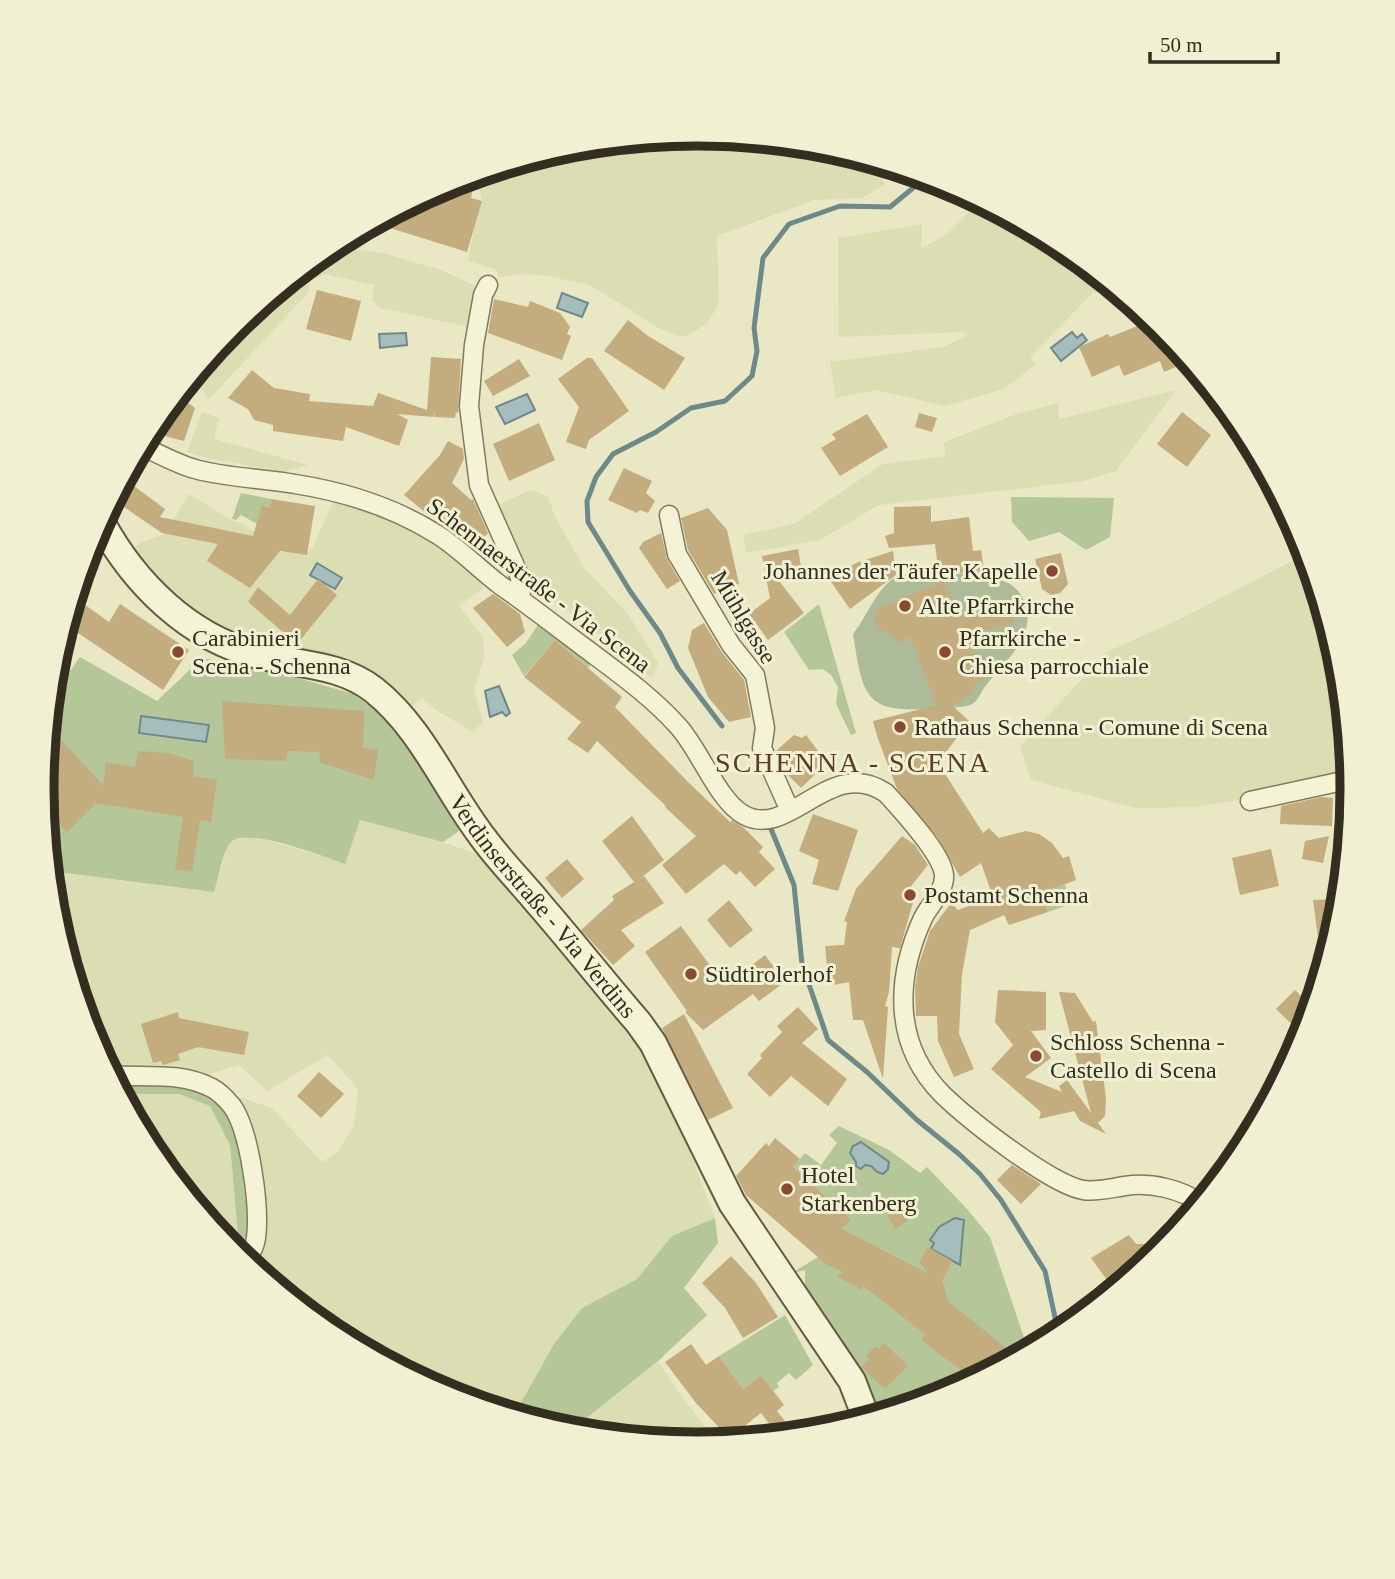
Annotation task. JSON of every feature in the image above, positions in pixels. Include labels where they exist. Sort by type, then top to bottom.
[{"type":"street","points":[[488,285],[483,296],[474,345],[469,406],[479,485],[520,577],[520,599]]},
{"type":"street","name":"Schennaerstraße - Via Scena","points":[[151,450],[194,468],[296,484],[365,499],[403,514],[440,537],[629,681],[667,716],[694,747],[734,809],[748,817],[782,814]]},
{"type":"street","name":"Mühlgasse","points":[[669,515],[677,554],[731,645],[755,675],[765,728],[764,752],[782,814]]},
{"type":"street","name":"Verdinserstraße - Via Verdins","points":[[108,533],[141,581],[197,629],[258,655],[338,671],[372,688],[400,713],[484,840],[653,1043],[732,1203],[852,1381],[864,1411]]},
{"type":"street","points":[[1250,801],[1341,781]]},
{"type":"street","points":[[782,814],[845,783],[876,786],[886,793],[934,853],[942,867],[944,878],[942,887],[916,935],[904,991],[906,1031],[911,1048],[929,1080],[946,1097],[988,1133],[1065,1184],[1083,1190],[1101,1191],[1129,1185],[1160,1187],[1181,1192],[1193,1199]]},
{"type":"street","points":[[122,1075],[186,1078],[214,1089],[232,1106],[243,1129],[249,1153],[256,1217],[256,1240],[250,1251]]},
{"type":"green space","points":[[698,146],[781,152],[823,159],[880,173],[884,185],[862,198],[814,200],[717,236],[719,304],[707,323],[689,335],[680,336],[659,328],[590,285],[547,276],[522,274],[498,277],[497,270],[468,261],[482,201],[478,185],[531,168],[614,152]]},
{"type":"green space","points":[[971,208],[1019,232],[1104,291],[1092,294],[1030,357],[1036,364],[1004,389],[945,406],[877,390],[836,398],[830,362],[943,347],[967,336],[963,332],[839,337],[838,238],[922,224],[921,248],[946,235]]},
{"type":"green space","points":[[350,249],[383,253],[441,270],[476,286],[480,295],[475,328],[380,308],[372,300],[374,285],[325,274],[310,281],[308,293],[208,400],[198,384],[214,365],[273,306]]},
{"type":"green space","points":[[1176,390],[1116,471],[1083,481],[879,505],[820,540],[746,553],[743,535],[794,524],[883,464],[945,456],[944,442],[1014,415],[1058,403],[1059,419]]},
{"type":"green space","points":[[202,412],[219,418],[214,439],[308,465],[284,472],[187,452]]},
{"type":"green space","points":[[531,490],[548,496],[555,517],[584,568],[628,614],[658,663],[652,678],[579,618],[538,592],[535,582],[519,566],[494,507]]},
{"type":"green space","points":[[241,493],[271,499],[270,508],[263,505],[257,524],[241,515],[236,520],[232,519]]},
{"type":"green space","points":[[189,494],[276,546],[276,552],[307,554],[314,545],[333,502],[356,508],[397,523],[428,540],[479,577],[483,588],[459,606],[483,638],[484,658],[474,689],[483,722],[473,732],[436,710],[422,698],[410,708],[276,649],[241,637],[175,597],[134,548],[165,534]]},
{"type":"green space","points":[[1011,497],[1114,498],[1110,537],[1086,550],[1059,532],[1029,541],[1012,522]]},
{"type":"green space","points":[[1298,558],[1319,623],[1328,664],[1335,706],[1340,777],[1261,796],[1197,807],[1136,808],[1031,780],[1020,746],[1107,652],[1180,619]]},
{"type":"green space","points":[[983,570],[985,578],[998,579],[1017,590],[1024,601],[1027,625],[1017,648],[976,701],[964,706],[912,709],[880,704],[871,697],[860,673],[853,634],[885,586],[902,575],[940,576]]},
{"type":"green space","points":[[819,604],[856,733],[851,735],[836,704],[838,687],[831,675],[823,669],[809,670],[784,632]]},
{"type":"green space","points":[[539,623],[592,663],[588,668],[555,640],[524,676],[512,655],[526,643]]},
{"type":"green space","points":[[80,657],[157,701],[202,658],[277,672],[354,694],[392,723],[448,801],[459,831],[443,842],[360,820],[345,864],[286,844],[239,838],[228,846],[214,892],[60,872],[54,790],[65,679]]},
{"type":"green space","points":[[360,820],[443,842],[488,858],[643,1042],[671,1102],[715,1218],[672,1236],[637,1279],[582,1308],[554,1344],[518,1407],[451,1384],[376,1347],[306,1300],[259,1259],[266,1230],[255,1138],[238,1097],[272,1108],[322,1162],[337,1152],[354,1126],[358,1089],[328,1055],[267,1091],[239,1065],[203,1076],[142,1067],[118,1067],[88,996],[76,956],[60,872],[213,892],[229,843],[237,837],[254,836],[345,863]]},
{"type":"green space","points":[[1065,884],[1071,904],[1048,912],[1041,893]]},
{"type":"green space","points":[[125,1082],[181,1084],[200,1088],[230,1113],[238,1135],[250,1237],[246,1247],[236,1237],[230,1145],[210,1106],[179,1094],[131,1094]]},
{"type":"green space","points":[[131,1094],[179,1094],[210,1106],[230,1145],[237,1238],[214,1214],[187,1181]]},
{"type":"green space","points":[[839,1126],[889,1150],[920,1173],[927,1167],[967,1209],[990,1237],[1026,1343],[944,1384],[872,1409],[850,1359],[805,1286],[805,1270],[790,1274],[818,1257],[851,1219],[793,1167],[805,1153],[821,1165],[837,1143],[829,1135]]},
{"type":"green space","points":[[715,1218],[718,1243],[684,1288],[707,1315],[658,1361],[582,1422],[518,1407],[554,1344],[582,1308],[637,1279],[672,1236]]},
{"type":"green space","points":[[785,1315],[813,1365],[796,1380],[789,1373],[777,1383],[779,1387],[773,1391],[761,1375],[743,1389],[719,1356]]},
{"type":"green space","points":[[658,1361],[710,1432],[655,1431],[582,1422]]},
{"type":"water","points":[[562,293],[588,303],[582,317],[557,308]]},
{"type":"water","points":[[1072,332],[1077,338],[1082,334],[1087,340],[1061,361],[1051,348]]},
{"type":"water","points":[[406,333],[407,345],[380,348],[379,334]]},
{"type":"water","points":[[527,394],[535,410],[505,424],[496,407]]},
{"type":"water","points":[[317,563],[342,578],[335,589],[310,575]]},
{"type":"water","points":[[499,686],[510,713],[506,716],[502,712],[490,717],[485,691]]},
{"type":"water","points":[[141,716],[209,725],[206,742],[139,733]]},
{"type":"water","points":[[861,1142],[889,1162],[888,1169],[883,1174],[871,1166],[865,1165],[861,1169],[856,1166],[850,1153],[853,1146]]},
{"type":"water","points":[[955,1218],[964,1220],[960,1265],[931,1249],[934,1243],[930,1240],[939,1227]]},
{"type":"building","points":[[472,187],[471,198],[482,201],[467,252],[386,227]]},
{"type":"building","points":[[317,290],[361,301],[351,341],[306,329]]},
{"type":"building","points":[[494,299],[528,307],[530,301],[560,313],[570,327],[567,334],[571,336],[562,360],[488,333]]},
{"type":"building","points":[[628,320],[648,336],[685,358],[664,390],[604,351]]},
{"type":"building","points":[[1141,325],[1181,365],[1164,372],[1160,361],[1124,376],[1119,365],[1092,377],[1079,347],[1108,334],[1110,337]]},
{"type":"building","points":[[431,357],[461,359],[458,413],[456,412],[455,418],[435,417],[435,412],[434,417],[397,414],[408,420],[399,446],[346,427],[343,441],[273,431],[273,425],[254,420],[248,409],[228,398],[252,370],[274,388],[310,394],[309,401],[373,406],[378,393],[427,410]]},
{"type":"building","points":[[587,358],[592,358],[629,411],[589,440],[586,449],[566,442],[579,407],[558,379]]},
{"type":"building","points":[[519,359],[530,376],[493,396],[484,381]]},
{"type":"building","points":[[185,401],[195,408],[184,441],[161,435]]},
{"type":"building","points":[[1182,412],[1211,435],[1187,467],[1157,444]]},
{"type":"building","points":[[919,413],[937,418],[932,432],[915,427]]},
{"type":"building","points":[[867,414],[888,447],[840,476],[821,448],[836,439],[832,434]]},
{"type":"building","points":[[539,423],[555,460],[509,481],[493,444]]},
{"type":"building","points":[[448,441],[463,449],[464,459],[452,483],[473,499],[488,533],[474,548],[436,512],[431,517],[404,495],[440,455]]},
{"type":"building","points":[[624,468],[652,481],[646,493],[655,501],[648,513],[640,510],[637,513],[608,500]]},
{"type":"building","points":[[134,486],[165,509],[160,517],[253,536],[262,505],[270,508],[271,499],[315,506],[307,555],[280,551],[250,588],[207,561],[218,544],[162,533],[121,505]]},
{"type":"building","points":[[931,506],[931,522],[969,517],[973,551],[981,550],[984,570],[939,576],[935,544],[889,548],[885,536],[894,533],[894,507]]},
{"type":"building","points":[[708,508],[727,530],[739,584],[714,594],[688,550],[681,518]]},
{"type":"building","points":[[661,533],[667,559],[680,581],[667,589],[639,548],[643,542]]},
{"type":"building","points":[[798,549],[802,572],[776,577],[804,613],[768,640],[749,614],[770,598],[762,556]]},
{"type":"building","points":[[893,551],[896,575],[850,609],[829,579],[856,563]]},
{"type":"building","name":"Johannes der Täufer Kapelle","points":[[1061,553],[1068,584],[1060,593],[1051,595],[1042,589],[1035,559]]},
{"type":"building","points":[[318,579],[337,595],[297,644],[248,602],[258,587],[290,615]]},
{"type":"building","points":[[944,581],[958,615],[1010,604],[1014,624],[966,634],[985,680],[976,683],[971,695],[952,705],[969,721],[938,763],[983,833],[989,828],[999,838],[1026,831],[1039,834],[1052,843],[1063,858],[1069,856],[1076,880],[1041,893],[1048,912],[1009,925],[1004,915],[970,930],[962,974],[959,1034],[974,1069],[954,1077],[938,1041],[937,1016],[916,1016],[915,988],[918,967],[930,931],[951,903],[958,910],[993,897],[981,863],[960,877],[938,838],[897,789],[873,721],[937,705],[910,637],[897,643],[895,638],[879,629],[875,621],[876,609]]},
{"type":"building","points":[[493,594],[520,614],[525,632],[507,647],[473,608]]},
{"type":"building","points":[[82,603],[109,622],[120,604],[189,650],[163,690],[78,633],[72,642]]},
{"type":"building","points":[[704,623],[721,651],[744,680],[751,717],[729,722],[708,697],[688,648],[692,630]]},
{"type":"building","points":[[555,640],[622,697],[615,707],[730,822],[732,820],[743,827],[763,847],[759,852],[775,869],[755,887],[740,871],[736,875],[724,864],[686,894],[662,865],[696,836],[597,741],[588,753],[567,739],[581,722],[524,677]]},
{"type":"building","points":[[222,701],[364,711],[363,748],[378,750],[374,780],[319,762],[320,752],[288,751],[286,761],[225,759]]},
{"type":"building","points":[[794,735],[802,738],[806,735],[827,763],[801,788],[784,771],[777,754],[777,750]]},
{"type":"building","points":[[57,736],[103,785],[106,762],[135,767],[138,751],[169,753],[194,761],[193,776],[217,780],[211,822],[200,820],[192,872],[175,870],[183,817],[96,803],[67,832],[55,820]]},
{"type":"building","points":[[1321,797],[1333,798],[1332,826],[1280,824],[1281,806]]},
{"type":"building","points":[[813,814],[858,830],[838,891],[812,884],[819,860],[799,851]]},
{"type":"building","points":[[632,816],[664,860],[639,879],[644,876],[664,903],[621,930],[635,946],[613,965],[581,930],[614,900],[612,896],[634,882],[602,841]]},
{"type":"building","points":[[902,836],[915,845],[928,865],[908,890],[916,892],[900,948],[892,947],[889,992],[885,1006],[888,1007],[883,1079],[863,1020],[853,1020],[849,982],[833,985],[832,976],[828,976],[825,946],[844,945],[847,922],[844,921],[856,889]]},
{"type":"building","points":[[1329,836],[1323,863],[1302,859],[1305,841]]},
{"type":"building","points":[[1271,849],[1279,886],[1240,895],[1232,858]]},
{"type":"building","points":[[567,859],[584,879],[562,898],[545,878]]},
{"type":"building","points":[[1331,899],[1320,952],[1313,900]]},
{"type":"building","points":[[729,900],[753,930],[730,948],[707,920]]},
{"type":"building","points":[[681,926],[725,986],[765,955],[785,982],[759,1001],[753,994],[703,1030],[685,1012],[687,1011],[645,952]]},
{"type":"building","name":"Schloss Schenna - Castello di Scena","points":[[998,990],[1046,992],[1046,1030],[1031,1031],[1051,1058],[1025,1077],[1062,1092],[1059,1086],[1067,1080],[1091,1113],[1059,992],[1075,993],[1093,1022],[1096,1021],[1106,1098],[1105,1116],[1098,1123],[1106,1134],[1080,1121],[1074,1111],[1039,1119],[1041,1112],[991,1069],[1013,1045],[995,1022]]},
{"type":"building","points":[[1295,990],[1305,1000],[1295,1028],[1276,1009]]},
{"type":"building","points":[[798,1007],[818,1029],[802,1043],[847,1079],[828,1106],[791,1076],[770,1097],[747,1074],[762,1058],[760,1055],[782,1032],[777,1026]]},
{"type":"building","points":[[178,1012],[179,1018],[249,1032],[244,1055],[198,1047],[178,1054],[180,1060],[163,1065],[161,1061],[153,1063],[141,1024]]},
{"type":"building","points":[[684,1014],[733,1108],[708,1120],[662,1028]]},
{"type":"building","points":[[319,1072],[344,1094],[321,1118],[297,1096]]},
{"type":"building","points":[[775,1138],[800,1159],[793,1167],[851,1219],[842,1229],[929,1274],[919,1262],[928,1247],[952,1261],[942,1281],[949,1302],[1010,1352],[966,1374],[921,1340],[925,1334],[863,1286],[862,1290],[838,1277],[842,1271],[827,1265],[746,1195],[736,1176],[766,1143],[769,1146]]},
{"type":"building","points":[[1012,1165],[1041,1184],[1021,1204],[997,1180]]},
{"type":"building","points":[[899,1208],[908,1220],[896,1229],[887,1216]]},
{"type":"building","points":[[1129,1235],[1136,1244],[1152,1244],[1109,1283],[1091,1258]]},
{"type":"building","points":[[731,1256],[756,1283],[778,1317],[743,1338],[725,1308],[702,1283]]},
{"type":"building","points":[[884,1343],[908,1366],[885,1389],[861,1367],[869,1359],[866,1356],[875,1346],[879,1349]]},
{"type":"building","points":[[691,1344],[706,1365],[719,1356],[743,1389],[761,1375],[784,1405],[777,1411],[789,1426],[772,1428],[761,1413],[738,1431],[723,1432],[696,1403],[665,1362]]},
{"type":"waterway","points":[[722,726],[678,668],[660,633],[630,591],[588,522],[587,501],[596,477],[613,454],[656,432],[691,408],[725,401],[752,376],[757,351],[754,328],[763,258],[789,224],[840,206],[890,207],[917,185]]},
{"type":"waterway","points":[[771,829],[794,885],[802,964],[828,1040],[959,1154],[1001,1200],[1045,1271],[1056,1323]]},
{"type":"place","name":"Johannes der Täufer Kapelle","points":[[1052,571]]},
{"type":"place","name":"Alte Pfarrkirche","points":[[905,606]]},
{"type":"place","name":"Carabinieri Scena - Schenna","points":[[178,652]]},
{"type":"place","name":"Pfarrkirche - Chiesa parrocchiale","points":[[945,652]]},
{"type":"place","name":"Rathaus Schenna - Comune di Scena","points":[[900,727]]},
{"type":"place","name":"Postamt Schenna","points":[[910,895]]},
{"type":"place","name":"Südtirolerhof","points":[[691,974]]},
{"type":"place","name":"Schloss Schenna - Castello di Scena","points":[[1036,1056]]},
{"type":"place","name":"Hotel Starkenberg","points":[[787,1189]]},
{"type":"district","name":"SCHENNA - SCENA","points":[[853,762]]}]
